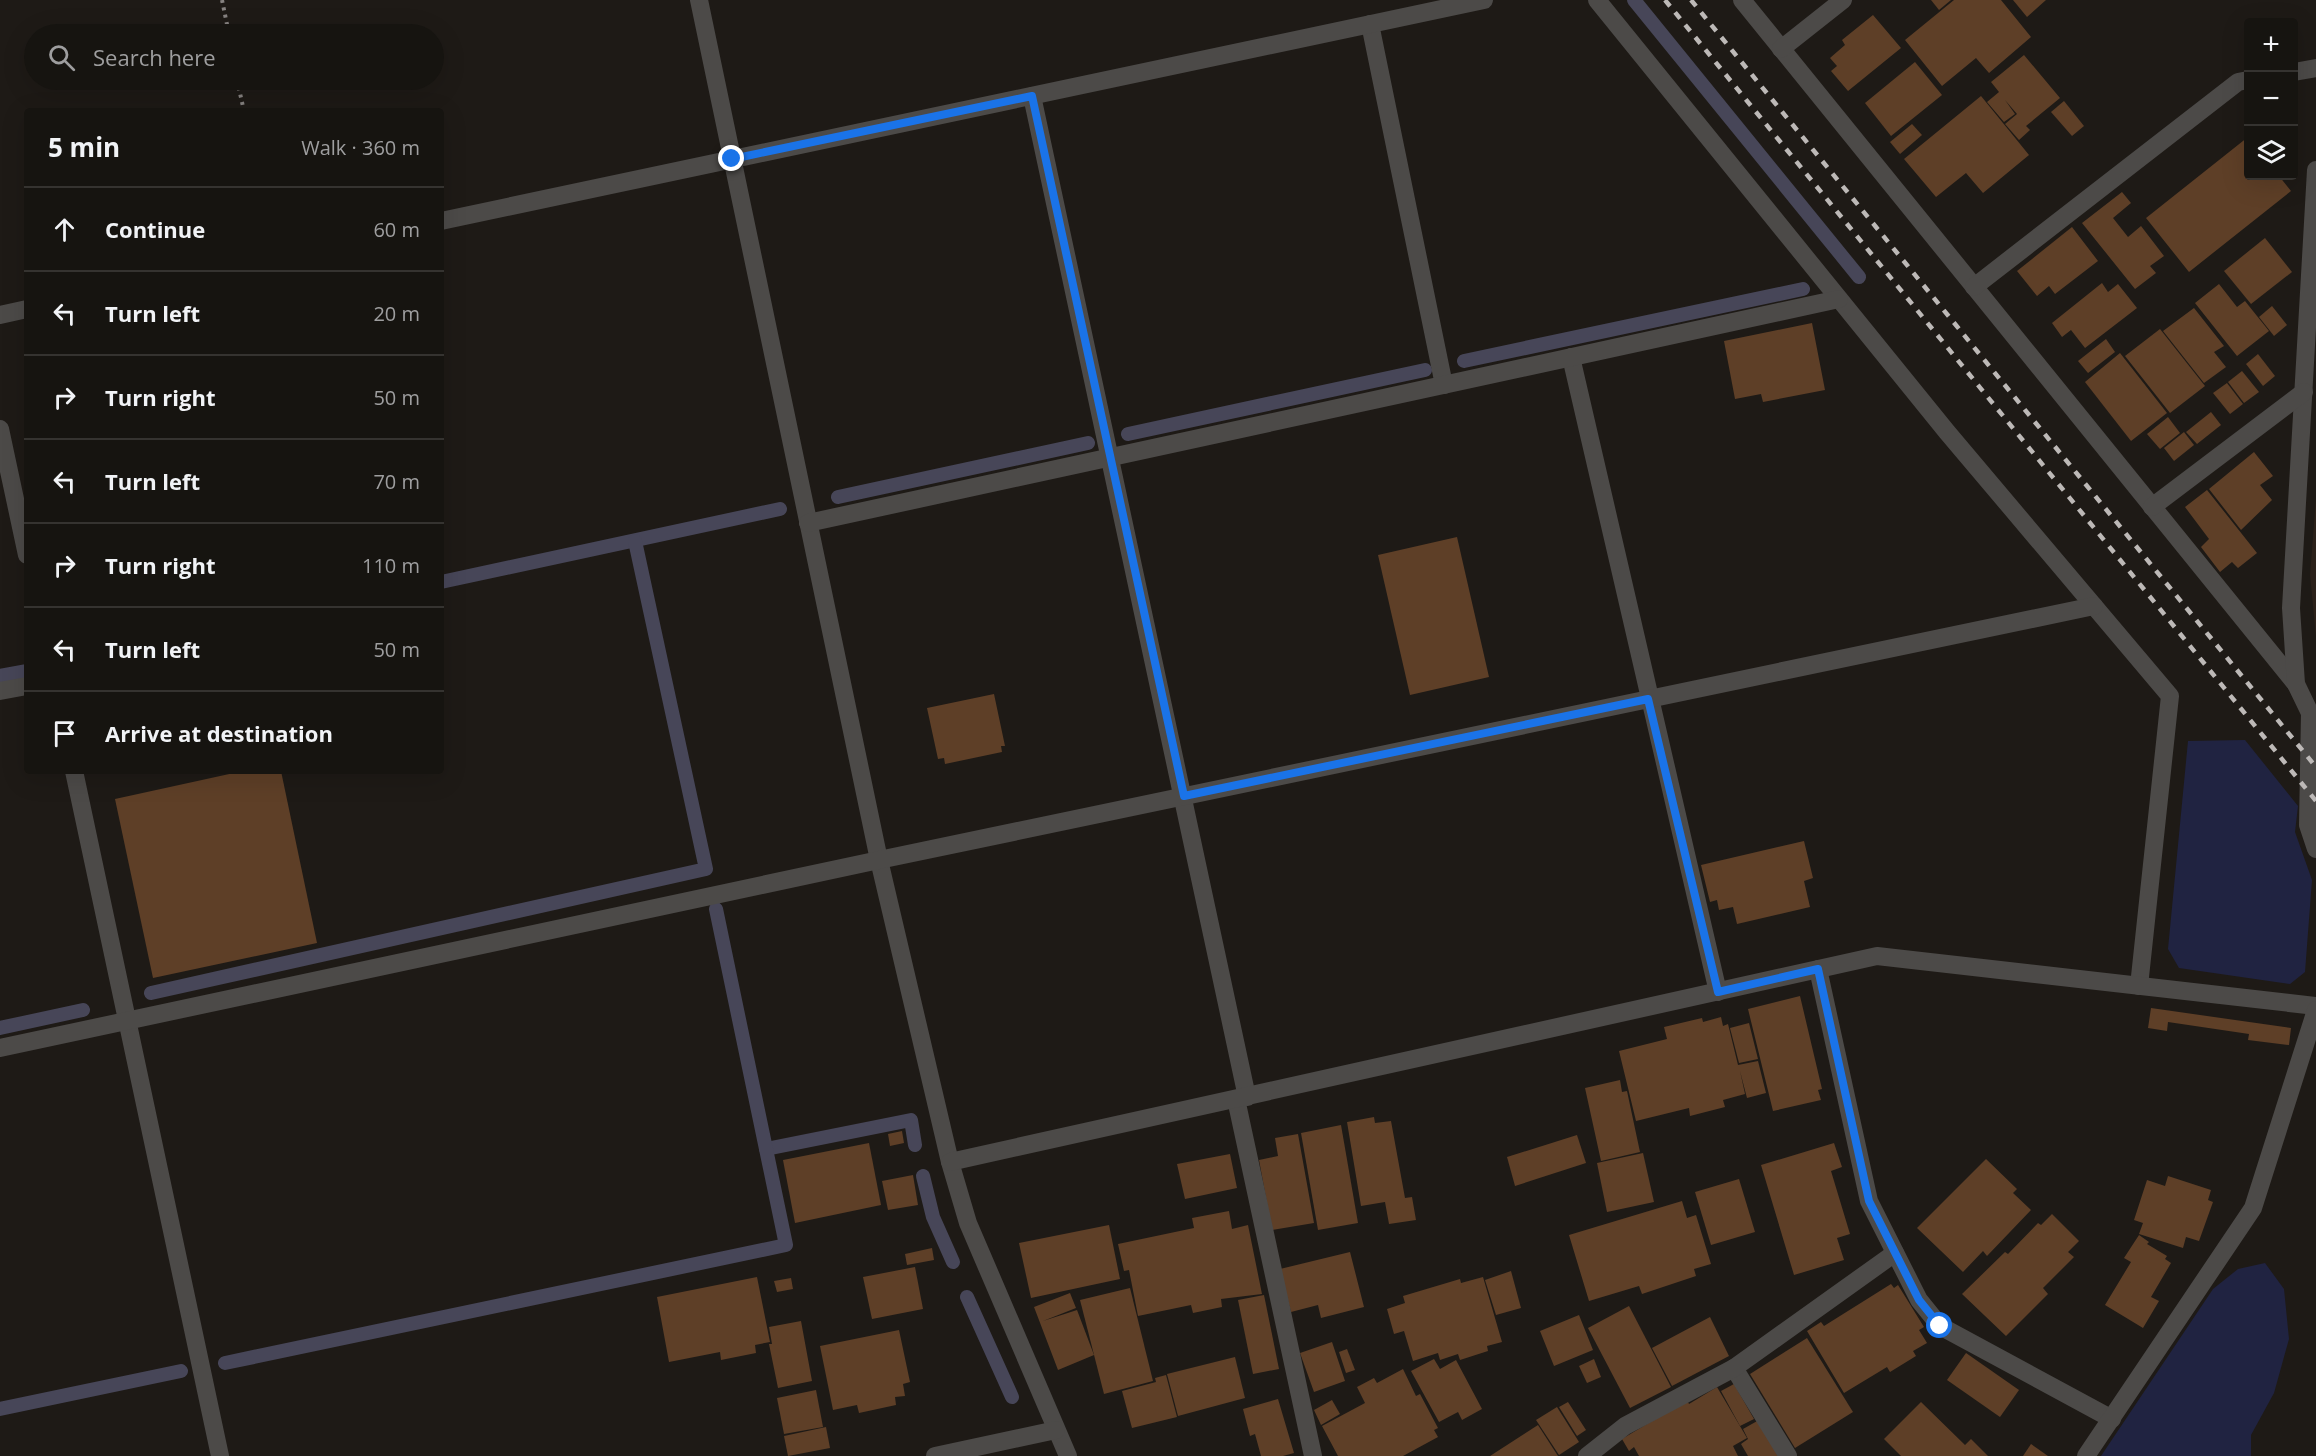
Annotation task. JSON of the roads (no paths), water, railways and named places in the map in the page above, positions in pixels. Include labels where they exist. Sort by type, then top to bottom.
[{"type":"street","points":[[699,0],[879,860],[950,1162],[968,1223],[1068,1456]]},
{"type":"street","points":[[444,220],[1484,0]]},
{"type":"street","points":[[1597,0],[1839,298],[2170,696],[2139,986]]},
{"type":"street","points":[[1742,0],[2296,684],[2310,713],[2308,825],[2316,849]]},
{"type":"street","points":[[1781,49],[1843,0]]},
{"type":"street","points":[[1370,24],[1443,385]]},
{"type":"street","points":[[2298,71],[2316,68]]},
{"type":"street","points":[[1974,287],[2238,82],[2244,81]]},
{"type":"street","points":[[1032,96],[1184,796],[1241,1098],[1313,1456]]},
{"type":"street","points":[[2296,684],[2291,608],[2316,170]]},
{"type":"street","points":[[808,523],[1839,298]]},
{"type":"street","points":[[0,315],[24,310]]},
{"type":"street","points":[[1570,357],[1718,992]]},
{"type":"street","points":[[2152,507],[2304,392]]},
{"type":"street","points":[[0,429],[24,541]]},
{"type":"street","points":[[0,1048],[879,860],[2094,606]]},
{"type":"street","points":[[0,691],[24,687]]},
{"type":"street","points":[[75,774],[220,1456]]},
{"type":"street","points":[[950,1162],[1877,956],[2316,1008],[2253,1208],[2086,1456]]},
{"type":"street","points":[[1818,969],[1869,1201],[1919,1300],[1940,1326],[2112,1419]]},
{"type":"street","points":[[1587,1456],[1625,1426],[1734,1368],[1895,1253]]},
{"type":"street","points":[[1734,1368],[1788,1456]]},
{"type":"street","points":[[935,1456],[1056,1430]]},
{"type":"waterway","points":[[1634,0],[1859,277]]},
{"type":"waterway","points":[[1464,361],[1803,289]]},
{"type":"waterway","points":[[1128,434],[1425,370]]},
{"type":"waterway","points":[[838,497],[1088,443]]},
{"type":"waterway","points":[[444,581],[780,509]]},
{"type":"waterway","points":[[151,993],[706,869],[635,541]]},
{"type":"waterway","points":[[0,676],[24,671]]},
{"type":"waterway","points":[[225,1363],[786,1245],[716,909]]},
{"type":"waterway","points":[[0,1028],[83,1010]]},
{"type":"waterway","points":[[766,1149],[911,1120],[915,1145]]},
{"type":"waterway","points":[[923,1176],[933,1217],[953,1262]]},
{"type":"waterway","points":[[967,1297],[1012,1397]]},
{"type":"waterway","points":[[0,1409],[181,1371]]},
{"type":"railway","points":[[1665,0],[2316,801]]},
{"type":"railway","points":[[1691,0],[2316,767]]}]
